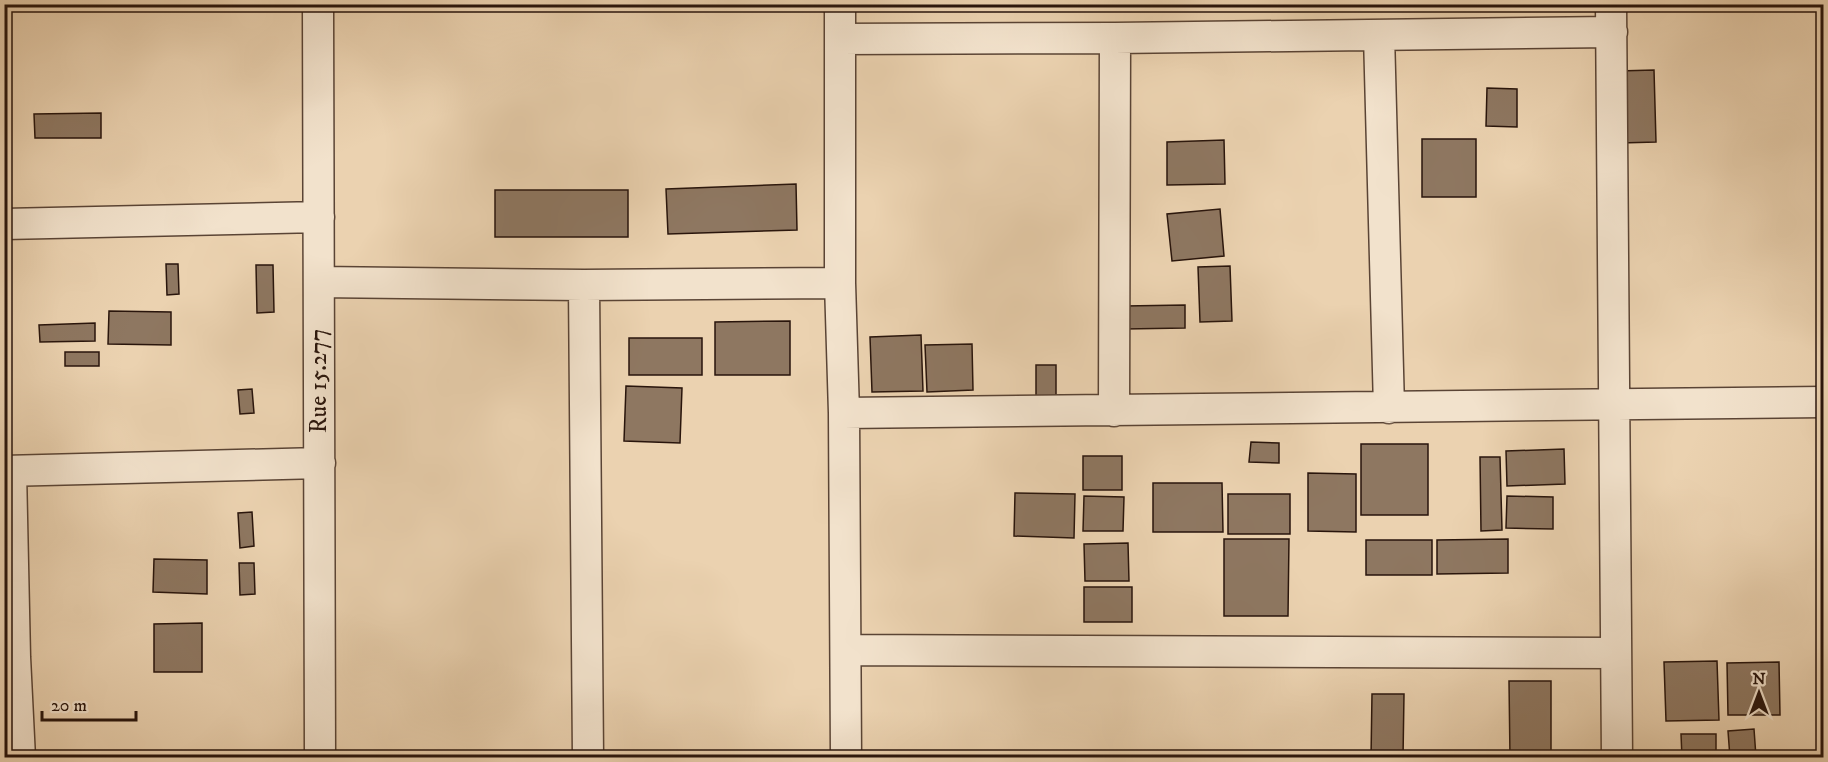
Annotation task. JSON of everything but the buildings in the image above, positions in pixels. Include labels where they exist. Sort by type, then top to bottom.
[{"type":"street","name":"Rue 15.277","points":[[318,4],[320,758]]},
{"type":"street","points":[[840,4],[840,283],[844,413],[846,758]]},
{"type":"street","points":[[840,39],[1379,35],[1612,18],[1617,758]]},
{"type":"street","points":[[1379,35],[1389,408]]},
{"type":"street","points":[[1114,38],[1114,411]]},
{"type":"street","points":[[4,224],[319,218]]},
{"type":"street","points":[[319,282],[584,285],[840,283]]},
{"type":"street","points":[[584,285],[588,758]]},
{"type":"street","points":[[844,413],[1824,402]]},
{"type":"street","points":[[20,758],[10,657],[8,471],[320,463]]},
{"type":"street","points":[[846,650],[1616,653]]}]
